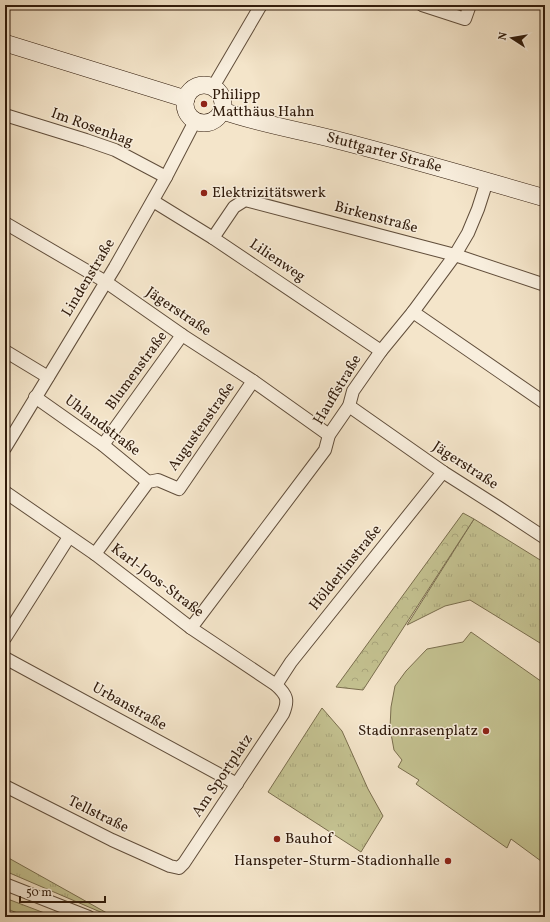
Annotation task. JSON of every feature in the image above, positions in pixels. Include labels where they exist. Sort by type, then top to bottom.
[{"type":"main road","points":[[5,43],[186,99]]},
{"type":"main road","points":[[205,85],[213,87],[219,91],[224,104],[218,118],[203,124],[195,121],[186,112],[186,99],[190,91],[197,86],[205,85]]},
{"type":"main road","name":"Stuttgarter Straße","points":[[222,110],[264,123],[360,146],[545,198]]},
{"type":"street","points":[[422,5],[465,19],[470,5]]},
{"type":"street","points":[[213,87],[258,6]]},
{"type":"street","name":"Im Rosenhag","points":[[5,115],[114,150],[166,177]]},
{"type":"street","name":"Lindenstraße","points":[[5,448],[106,282],[153,201],[195,121]]},
{"type":"street","name":"Hauffstraße","points":[[191,628],[325,450],[329,435],[349,406],[353,391],[455,255],[468,233],[478,209],[486,181]]},
{"type":"street","name":"Birkenstraße","points":[[213,238],[234,207],[245,200],[455,255],[545,285]]},
{"type":"street","name":"Lilienweg","points":[[153,201],[213,238],[382,351]]},
{"type":"street","name":"Jägerstraße","points":[[5,223],[106,282],[182,335],[253,381],[329,435]]},
{"type":"street","points":[[413,312],[545,403]]},
{"type":"street","name":"Blumenstraße","points":[[103,445],[182,335]]},
{"type":"street","points":[[5,352],[48,377]]},
{"type":"street","name":"Augustenstraße","points":[[148,482],[158,480],[179,489],[253,381]]},
{"type":"street","name":"Uhlandstraße","points":[[35,397],[103,445],[148,482]]},
{"type":"street","name":"Jägerstraße","points":[[349,406],[443,472],[545,538]]},
{"type":"street","name":"Hölderlinstraße","points":[[276,685],[291,662],[443,472]]},
{"type":"street","points":[[94,554],[148,482]]},
{"type":"street","name":"Karl-Joos-Straße","points":[[5,492],[94,554],[191,628],[276,685],[284,692],[286,698]]},
{"type":"street","points":[[5,638],[69,536]]},
{"type":"street","name":"Urbanstraße","points":[[5,658],[237,784]]},
{"type":"street","name":"Am Sportplatz","points":[[179,868],[184,863],[283,714],[287,705],[286,698]]},
{"type":"street","name":"Tellstraße","points":[[5,786],[112,840],[170,866],[179,868]]},
{"type":"street","points":[[5,884],[89,917]]},
{"type":"green space","points":[[463,513],[474,519],[363,690],[336,687]]},
{"type":"green space","points":[[474,519],[545,563],[545,635],[540,643],[470,600],[445,606],[407,625]]},
{"type":"green space","points":[[471,632],[545,684],[545,864],[511,839],[507,848],[416,784],[419,780],[398,767],[402,760],[394,750],[390,728],[391,707],[395,686],[406,671],[427,649],[463,642]]},
{"type":"green space","points":[[322,708],[342,731],[368,789],[383,816],[361,852],[268,792]]},
{"type":"green space","points":[[5,856],[114,917],[5,871]]},
{"type":"green space","points":[[5,898],[55,917],[27,917],[5,908]]},
{"type":"place","name":"Philipp Matthäus Hahn","points":[[204,104]]},
{"type":"place","name":"Elektrizitätswerk","points":[[204,193]]},
{"type":"place","name":"Stadionrasenplatz","points":[[486,731]]},
{"type":"place","name":"Bauhof","points":[[277,839]]},
{"type":"place","name":"Hanspeter-Sturm-Stadionhalle","points":[[448,861]]}]
